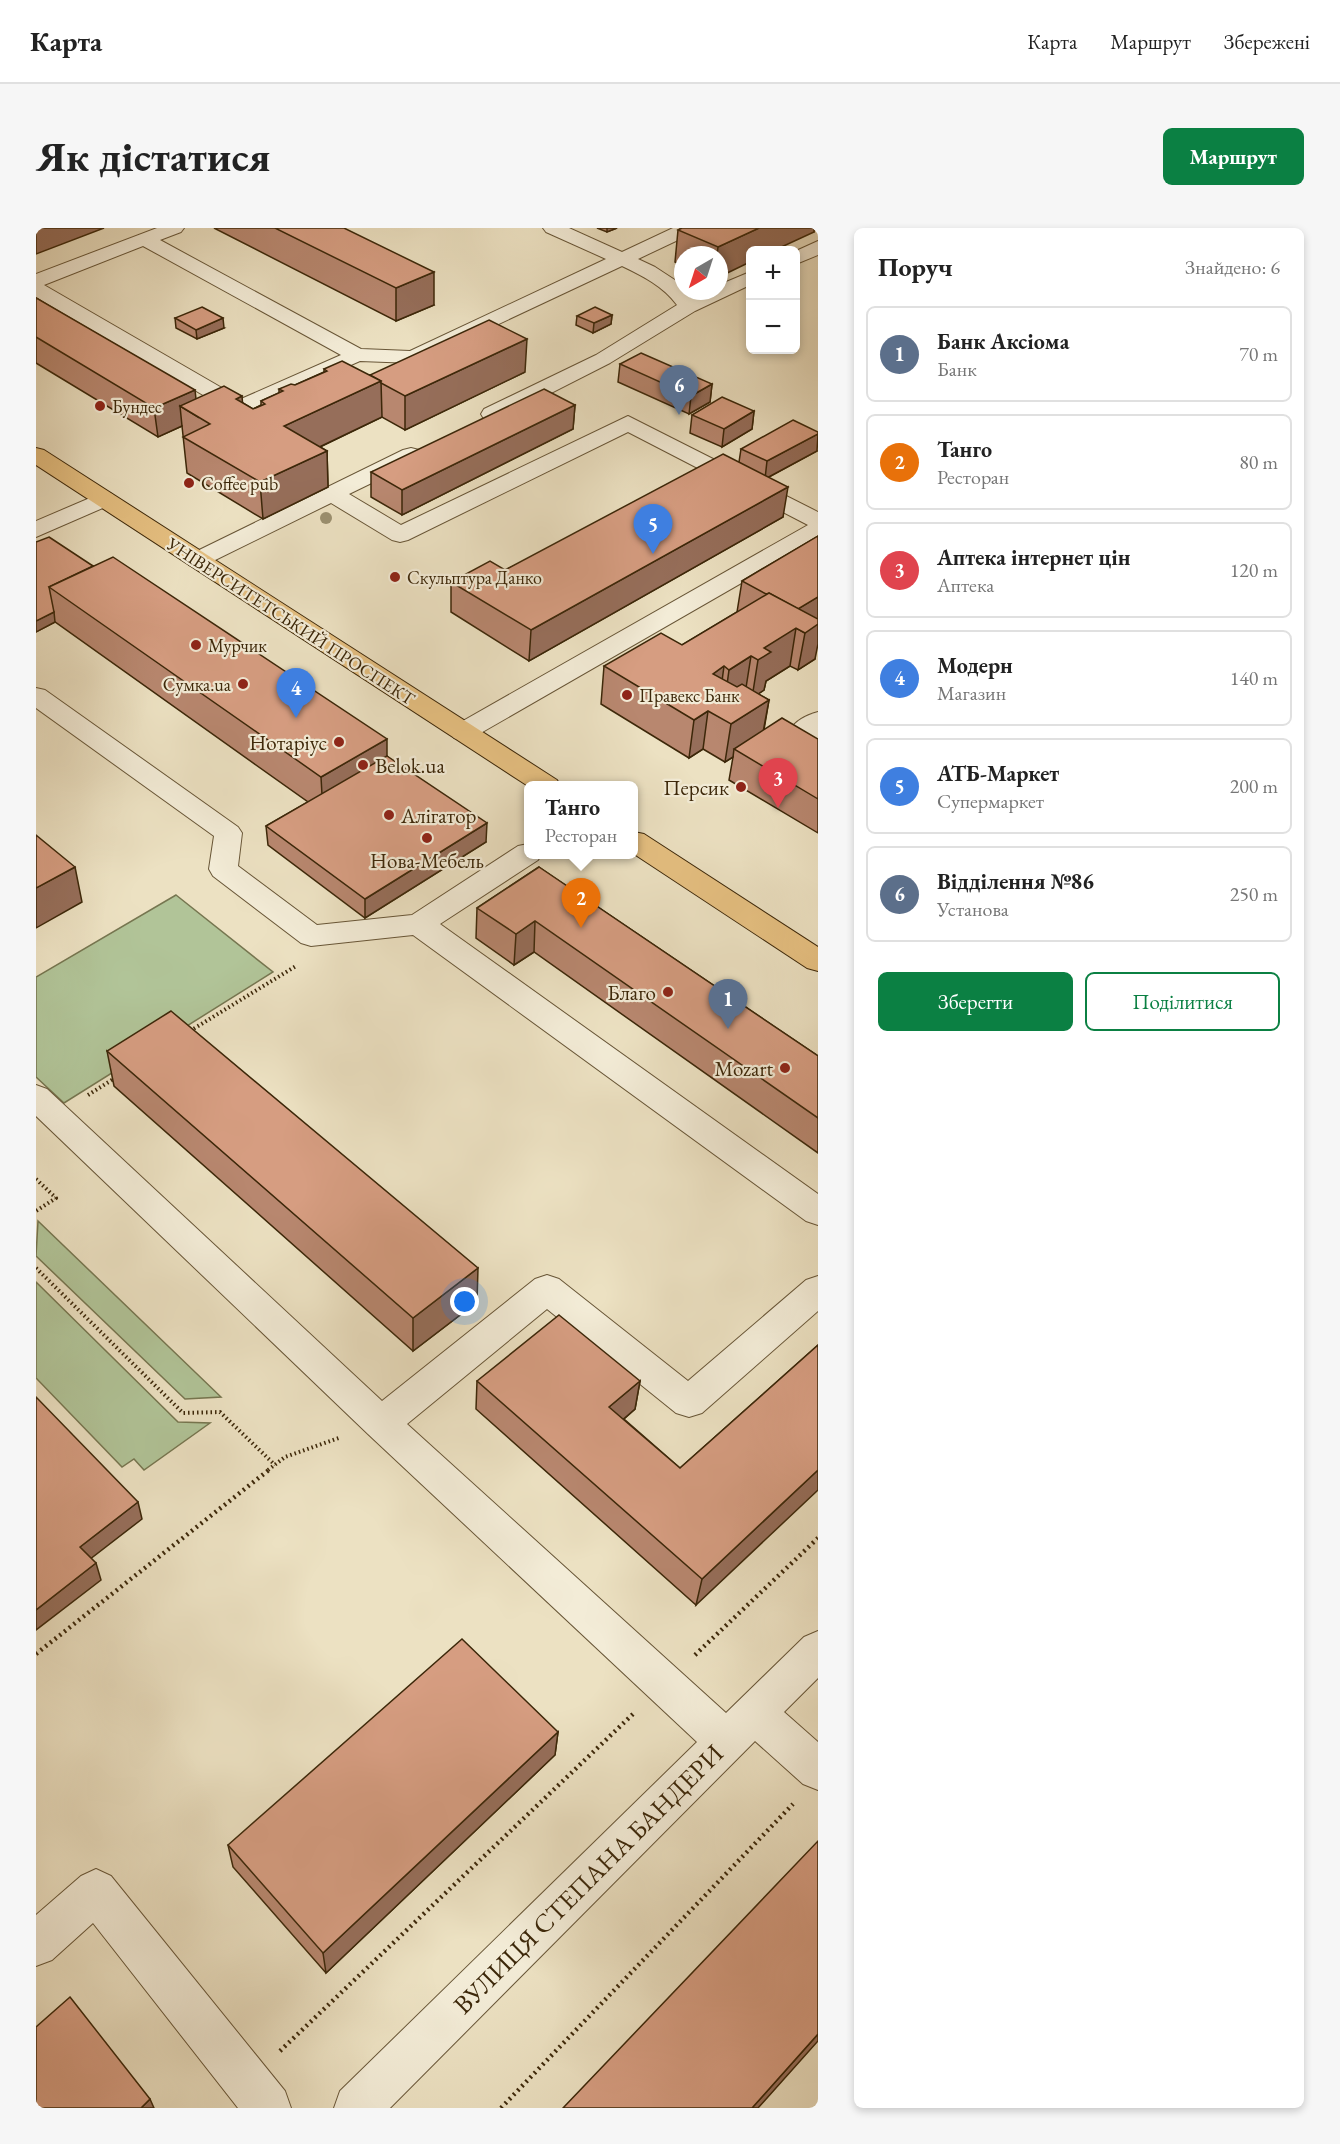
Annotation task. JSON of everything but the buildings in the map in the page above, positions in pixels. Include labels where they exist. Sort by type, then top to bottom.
[{"type":"main road","name":"УНІВЕРСИТЕТСЬКИЙ ПРОСПЕКТ","points":[[36,456],[539,781]]},
{"type":"main road","points":[[638,845],[818,961]]},
{"type":"street","points":[[36,281],[174,228]]},
{"type":"street","points":[[553,228],[648,271],[674,288],[688,307]]},
{"type":"street","points":[[36,289],[240,407],[357,355],[413,357],[688,228]]},
{"type":"street","points":[[144,239],[357,355]]},
{"type":"street","points":[[800,256],[818,247]]},
{"type":"street","points":[[478,422],[603,359],[688,307],[746,280]]},
{"type":"street","points":[[332,494],[400,536],[628,423],[818,521]]},
{"type":"street","points":[[197,560],[426,447]]},
{"type":"street","points":[[36,530],[104,499]]},
{"type":"street","points":[[463,732],[818,529]]},
{"type":"street","points":[[36,696],[228,833],[223,869],[311,936],[419,924],[524,856]]},
{"type":"street","points":[[818,720],[803,730],[818,738]]},
{"type":"street","points":[[419,924],[818,1212]]},
{"type":"street","points":[[42,1113],[664,1684],[740,1727],[810,1783]]},
{"type":"street","points":[[381,1423],[548,1289],[689,1402],[818,1290]]},
{"type":"street","name":"ВУЛИЦЯ СТЕПАНА БАНДЕРИ","points":[[357,2108],[818,1650]]},
{"type":"street","points":[[36,1944],[96,1891],[258,2095]]},
{"type":"path","points":[[184,1035],[353,931]]},
{"type":"path","points":[[42,1113],[124,1072]]},
{"type":"path","points":[[36,1179],[56,1198],[36,1211]]},
{"type":"path","points":[[36,1268],[183,1413],[220,1412],[275,1465]]},
{"type":"path","points":[[36,1654],[285,1457],[381,1423]]},
{"type":"path","points":[[258,2095],[664,1684],[818,1538]]},
{"type":"path","points":[[501,2108],[810,1783]]},
{"type":"green space","points":[[176,895],[273,972],[64,1103],[36,1077],[36,977]]},
{"type":"green space","points":[[38,1221],[221,1397],[185,1399],[36,1256]]},
{"type":"green space","points":[[36,1282],[178,1422],[210,1423],[144,1470],[134,1459],[122,1467],[36,1378]]},
{"type":"place","name":"Бундес","points":[[100,406]]},
{"type":"place","name":"Відділення №86","points":[[679,415]]},
{"type":"place","name":"Coffee pub","points":[[189,483]]},
{"type":"place","name":"АТБ-Маркет","points":[[653,554]]},
{"type":"place","name":"Скульптура Данко","points":[[395,577]]},
{"type":"place","name":"Мурчик","points":[[196,645]]},
{"type":"place","name":"Сумка.ua","points":[[243,684]]},
{"type":"place","name":"Правекс Банк","points":[[627,695]]},
{"type":"place","name":"Модерн","points":[[296,718]]},
{"type":"place","name":"Нотаріус","points":[[339,742]]},
{"type":"place","name":"Belok.ua","points":[[363,765]]},
{"type":"place","name":"Персик","points":[[741,787]]},
{"type":"place","name":"Аптека інтернет цін","points":[[778,808]]},
{"type":"place","name":"Алігатор","points":[[389,815]]},
{"type":"place","name":"Нова-Мебель","points":[[427,838]]},
{"type":"place","name":"Танго","points":[[581,928]]},
{"type":"place","name":"Благо","points":[[668,992]]},
{"type":"place","name":"Банк Аксіома","points":[[728,1029]]},
{"type":"place","name":"Mozart","points":[[785,1068]]}]
